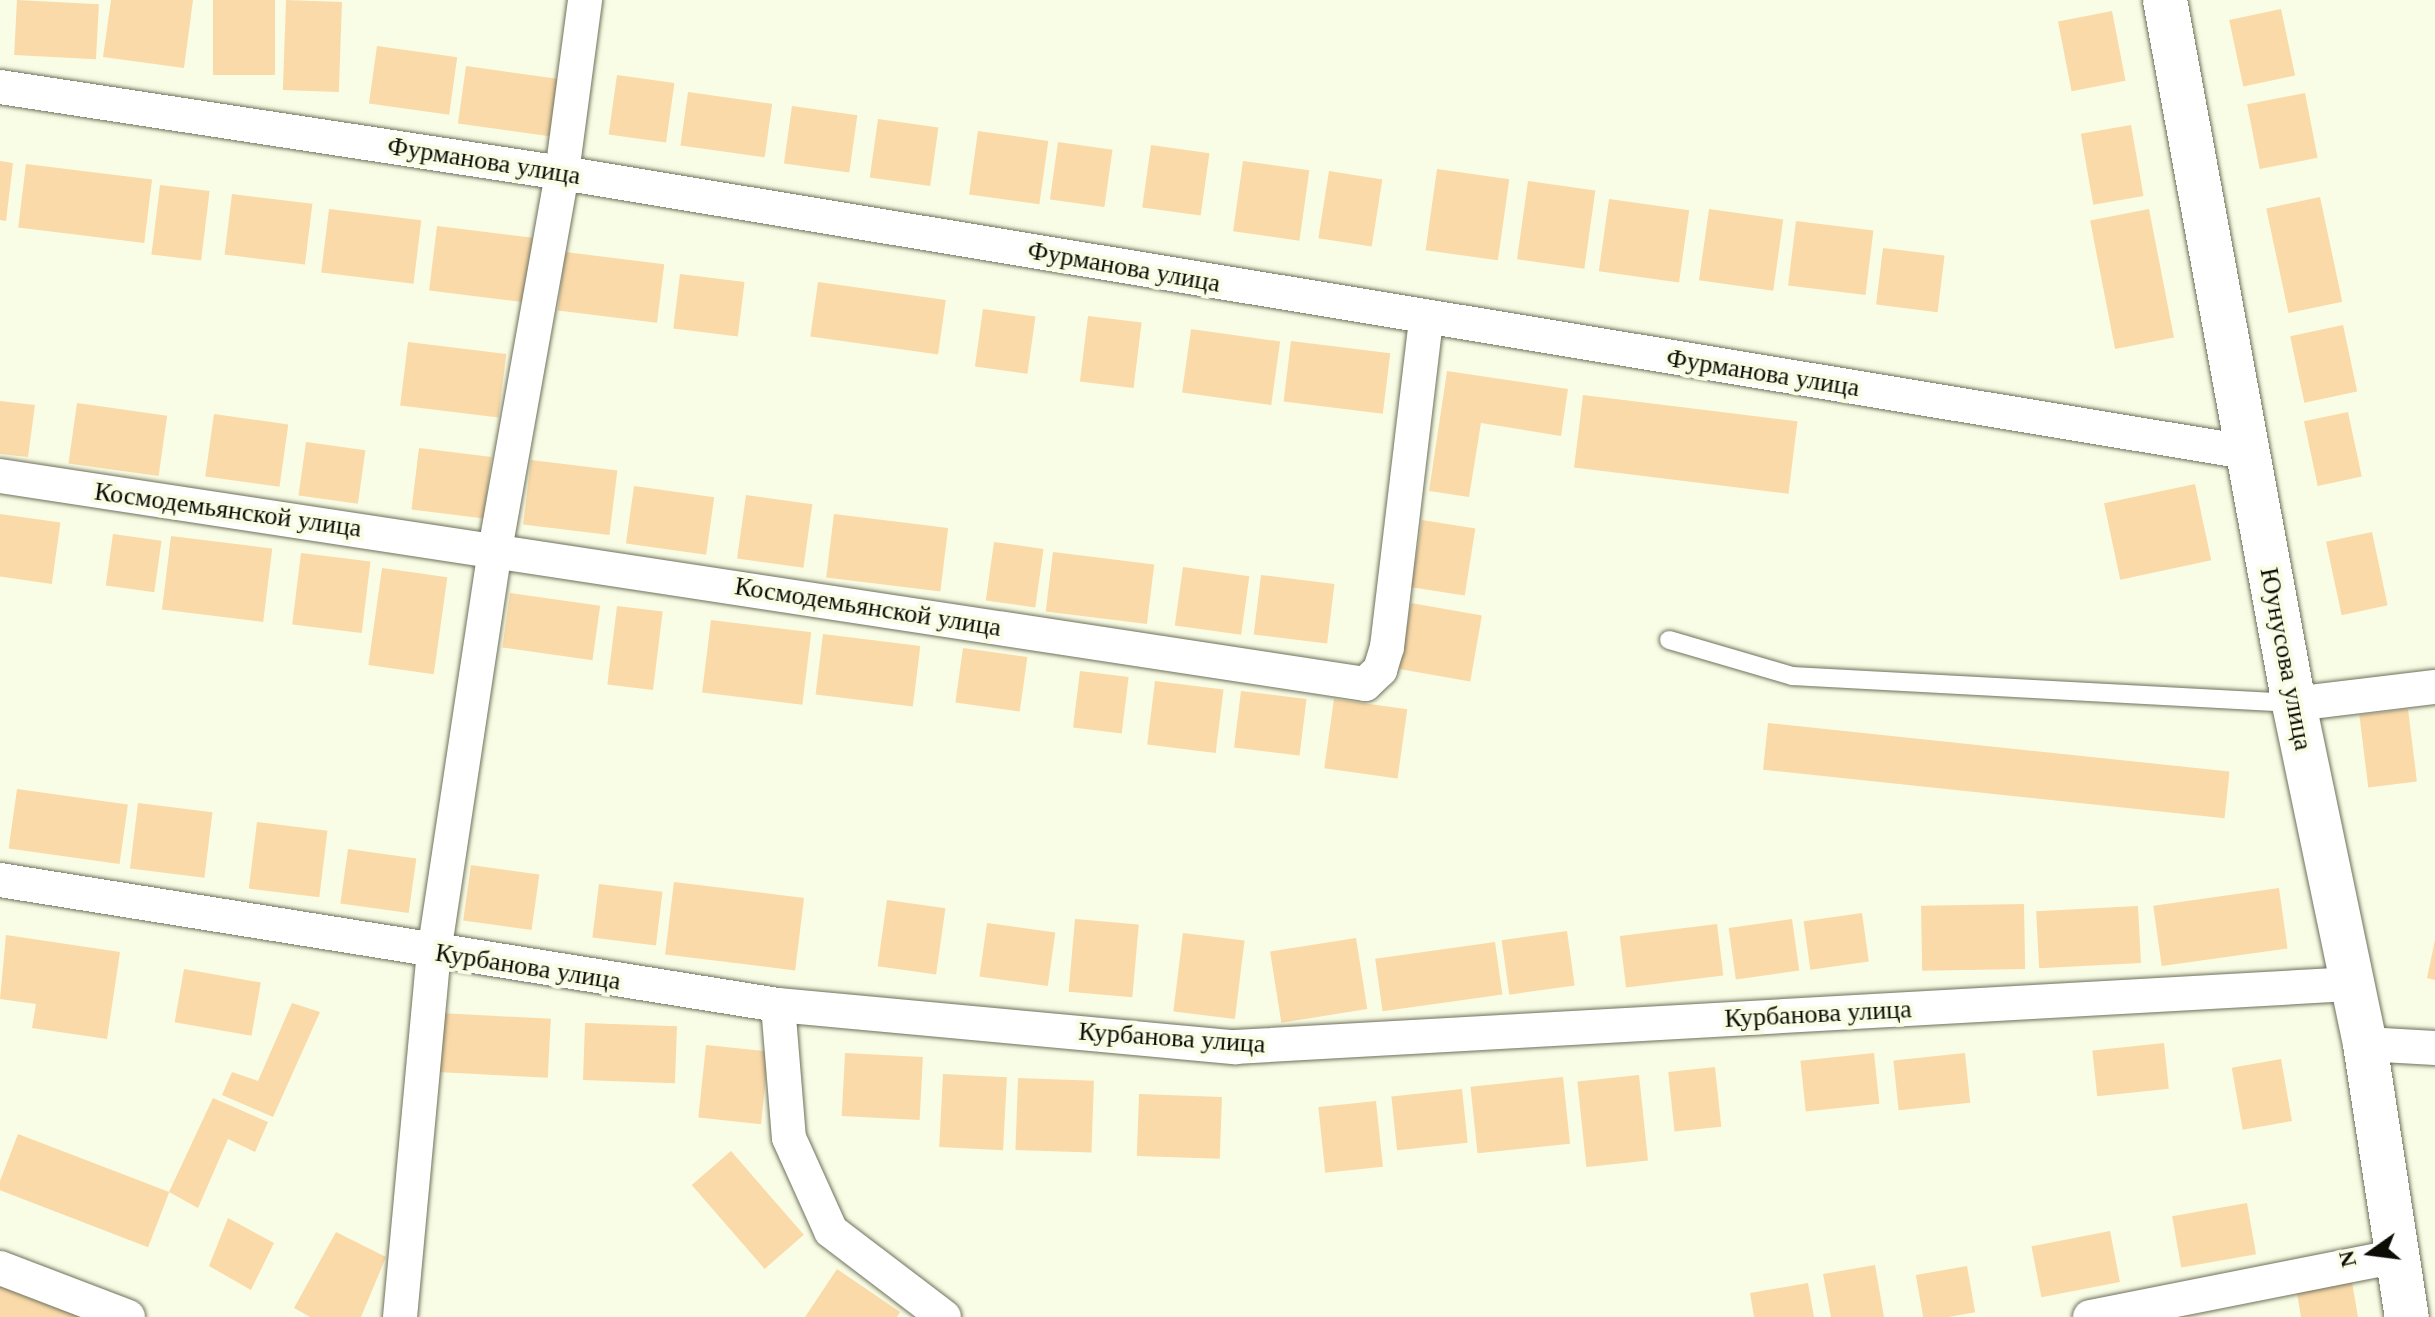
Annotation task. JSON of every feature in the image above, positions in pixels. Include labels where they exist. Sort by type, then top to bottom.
[{"type":"street","points":[[400,1317],[434,953],[495,550],[562,173],[585,0]]},
{"type":"street","name":"Юунусова улица","points":[[2165,0],[2294,704],[2365,1044],[2407,1317]]},
{"type":"street","name":"Фурманова улица","points":[[0,87],[562,173],[2246,452]]},
{"type":"street","name":"Космодемьянской улица","points":[[0,476],[1365,684],[1380,670],[1387,647],[1426,318]]},
{"type":"street","points":[[2294,704],[2435,687]]},
{"type":"street","name":"Курбанова улица","points":[[0,880],[434,953],[778,1005],[1235,1047],[2353,984]]},
{"type":"street","points":[[778,1005],[789,1138],[831,1231],[944,1317]]},
{"type":"street","points":[[2365,1044],[2435,1048]]},
{"type":"street","points":[[2090,1317],[2397,1256]]},
{"type":"street","points":[[0,1268],[128,1317]]},
{"type":"lane","points":[[1669,640],[1792,676],[2294,704]]},
{"type":"building","points":[[17,0],[99,4],[96,59],[14,55]]},
{"type":"building","points":[[111,0],[193,0],[184,68],[103,57]]},
{"type":"building","points":[[213,0],[275,0],[275,75],[213,75]]},
{"type":"building","points":[[286,0],[342,2],[339,92],[283,90]]},
{"type":"building","points":[[2281,9],[2295,76],[2243,87],[2229,20]]},
{"type":"building","points":[[2112,11],[2126,81],[2072,91],[2058,21]]},
{"type":"building","points":[[377,46],[457,57],[449,115],[369,103]]},
{"type":"building","points":[[466,66],[561,79],[553,137],[458,123]]},
{"type":"building","points":[[617,75],[674,83],[666,142],[609,134]]},
{"type":"building","points":[[688,92],[772,104],[765,157],[680,145]]},
{"type":"building","points":[[2305,93],[2318,158],[2260,169],[2247,104]]},
{"type":"building","points":[[792,106],[857,115],[849,173],[784,163]]},
{"type":"building","points":[[878,119],[938,127],[930,186],[870,177]]},
{"type":"building","points":[[2131,125],[2144,196],[2093,205],[2081,134]]},
{"type":"building","points":[[978,131],[1048,141],[1039,204],[969,194]]},
{"type":"building","points":[[1058,142],[1112,150],[1104,207],[1050,199]]},
{"type":"building","points":[[1151,145],[1209,153],[1201,216],[1142,207]]},
{"type":"building","points":[[0,161],[13,163],[6,221],[0,220]]},
{"type":"building","points":[[1243,161],[1309,170],[1299,241],[1233,231]]},
{"type":"building","points":[[26,164],[152,179],[144,243],[18,228]]},
{"type":"building","points":[[1437,169],[1509,179],[1498,260],[1426,250]]},
{"type":"building","points":[[1329,171],[1382,179],[1372,247],[1318,238]]},
{"type":"building","points":[[1528,181],[1595,190],[1584,269],[1517,259]]},
{"type":"building","points":[[160,185],[210,191],[201,261],[151,254]]},
{"type":"building","points":[[232,194],[312,204],[305,264],[225,255]]},
{"type":"building","points":[[2320,197],[2342,302],[2288,313],[2266,208]]},
{"type":"building","points":[[1609,199],[1689,210],[1679,283],[1599,271]]},
{"type":"building","points":[[329,209],[421,220],[414,284],[321,273]]},
{"type":"building","points":[[1709,209],[1783,219],[1773,291],[1699,280]]},
{"type":"building","points":[[2149,209],[2174,338],[2115,349],[2090,220]]},
{"type":"building","points":[[1796,221],[1873,231],[1865,295],[1788,286]]},
{"type":"building","points":[[437,226],[537,238],[529,303],[429,291]]},
{"type":"building","points":[[1883,248],[1945,256],[1938,312],[1876,305]]},
{"type":"building","points":[[565,252],[664,264],[657,323],[558,311]]},
{"type":"building","points":[[680,274],[745,282],[738,337],[673,329]]},
{"type":"building","points":[[818,282],[946,300],[938,354],[810,336]]},
{"type":"building","points":[[983,309],[1035,316],[1027,374],[975,366]]},
{"type":"building","points":[[1088,316],[1142,323],[1134,388],[1080,382]]},
{"type":"building","points":[[2343,325],[2357,392],[2304,403],[2290,336]]},
{"type":"building","points":[[1191,329],[1280,342],[1271,405],[1182,392]]},
{"type":"building","points":[[1291,341],[1390,353],[1383,414],[1284,402]]},
{"type":"building","points":[[408,342],[506,354],[498,418],[400,406]]},
{"type":"building","points":[[1447,371],[1568,389],[1561,436],[1481,423],[1469,497],[1429,491]]},
{"type":"building","points":[[1583,395],[1797,421],[1788,494],[1574,467]]},
{"type":"building","points":[[0,401],[35,405],[28,457],[0,454]]},
{"type":"building","points":[[77,403],[167,416],[159,476],[69,463]]},
{"type":"building","points":[[2348,412],[2362,477],[2318,486],[2304,421]]},
{"type":"building","points":[[214,414],[288,424],[280,487],[205,476]]},
{"type":"building","points":[[306,442],[365,450],[358,504],[298,495]]},
{"type":"building","points":[[419,448],[491,457],[484,518],[411,510]]},
{"type":"building","points":[[531,460],[617,471],[609,535],[523,525]]},
{"type":"building","points":[[2195,484],[2211,560],[2120,580],[2104,503]]},
{"type":"building","points":[[634,486],[714,497],[706,555],[626,543]]},
{"type":"building","points":[[746,495],[812,504],[803,568],[737,558]]},
{"type":"building","points":[[0,514],[60,522],[52,584],[0,577]]},
{"type":"building","points":[[834,514],[948,528],[940,592],[826,578]]},
{"type":"building","points":[[1422,520],[1475,528],[1465,596],[1411,587]]},
{"type":"building","points":[[2372,532],[2388,605],[2342,615],[2326,542]]},
{"type":"building","points":[[113,534],[162,541],[154,592],[106,585]]},
{"type":"building","points":[[171,536],[272,548],[263,622],[162,609]]},
{"type":"building","points":[[994,542],[1044,549],[1035,607],[986,600]]},
{"type":"building","points":[[1053,552],[1154,564],[1147,624],[1046,612]]},
{"type":"building","points":[[301,553],[370,562],[362,633],[292,624]]},
{"type":"building","points":[[1183,567],[1249,576],[1241,635],[1175,625]]},
{"type":"building","points":[[382,568],[447,577],[434,674],[368,665]]},
{"type":"building","points":[[1261,575],[1334,584],[1327,644],[1254,635]]},
{"type":"building","points":[[510,593],[600,606],[592,660],[502,647]]},
{"type":"building","points":[[1411,603],[1482,616],[1470,681],[1399,669]]},
{"type":"building","points":[[617,606],[663,612],[653,690],[607,684]]},
{"type":"building","points":[[711,620],[811,632],[802,705],[702,692]]},
{"type":"building","points":[[823,634],[920,646],[913,706],[816,695]]},
{"type":"building","points":[[963,648],[1027,657],[1020,712],[955,702]]},
{"type":"building","points":[[1080,671],[1129,677],[1122,734],[1073,728]]},
{"type":"building","points":[[1155,681],[1223,689],[1216,753],[1147,745]]},
{"type":"building","points":[[1241,691],[1307,699],[1300,756],[1234,748]]},
{"type":"building","points":[[1334,699],[1407,709],[1398,779],[1324,768]]},
{"type":"building","points":[[2408,709],[2417,781],[2368,787],[2359,715]]},
{"type":"building","points":[[1768,723],[2229,772],[2225,818],[1763,770]]},
{"type":"building","points":[[17,789],[128,805],[120,864],[9,848]]},
{"type":"building","points":[[138,803],[212,812],[204,878],[130,869]]},
{"type":"building","points":[[257,822],[327,831],[319,897],[249,889]]},
{"type":"building","points":[[348,849],[416,859],[409,913],[340,903]]},
{"type":"building","points":[[471,865],[539,875],[532,930],[463,920]]},
{"type":"building","points":[[674,882],[804,898],[795,970],[665,954]]},
{"type":"building","points":[[599,884],[663,892],[656,945],[592,938]]},
{"type":"building","points":[[2279,888],[2287,948],[2162,966],[2153,906]]},
{"type":"building","points":[[887,900],[945,908],[936,975],[878,966]]},
{"type":"building","points":[[2024,904],[2025,969],[1922,971],[1921,906]]},
{"type":"building","points":[[2138,906],[2141,963],[2039,968],[2036,911]]},
{"type":"building","points":[[1862,913],[1869,962],[1810,970],[1804,921]]},
{"type":"building","points":[[1075,919],[1139,925],[1132,997],[1069,992]]},
{"type":"building","points":[[1792,919],[1799,970],[1736,979],[1729,928]]},
{"type":"building","points":[[987,923],[1055,933],[1048,986],[979,976]]},
{"type":"building","points":[[1717,924],[1723,976],[1626,988],[1620,936]]},
{"type":"building","points":[[1567,931],[1575,985],[1509,995],[1502,940]]},
{"type":"building","points":[[1183,933],[1245,941],[1235,1019],[1173,1011]]},
{"type":"building","points":[[6,935],[120,952],[107,1039],[32,1028],[36,1004],[0,999]]},
{"type":"building","points":[[1356,938],[1367,1009],[1281,1023],[1270,952]]},
{"type":"building","points":[[2435,940],[2435,980],[2427,978]]},
{"type":"building","points":[[1495,942],[1502,994],[1383,1011],[1375,959]]},
{"type":"building","points":[[184,969],[261,983],[251,1036],[175,1022]]},
{"type":"building","points":[[292,1003],[320,1012],[273,1117],[222,1095],[232,1072],[258,1081]]},
{"type":"building","points":[[440,1013],[551,1019],[548,1078],[437,1072]]},
{"type":"building","points":[[585,1023],[677,1026],[675,1083],[583,1080]]},
{"type":"building","points":[[2164,1043],[2169,1089],[2097,1096],[2092,1051]]},
{"type":"building","points":[[706,1045],[769,1052],[761,1124],[698,1118]]},
{"type":"building","points":[[845,1053],[923,1057],[920,1120],[842,1116]]},
{"type":"building","points":[[1874,1053],[1879,1104],[1806,1111],[1800,1061]]},
{"type":"building","points":[[1965,1053],[1970,1103],[1899,1110],[1893,1061]]},
{"type":"building","points":[[2281,1059],[2292,1121],[2243,1130],[2232,1068]]},
{"type":"building","points":[[1715,1067],[1721,1127],[1675,1132],[1668,1072]]},
{"type":"building","points":[[943,1074],[1007,1077],[1003,1150],[939,1147]]},
{"type":"building","points":[[1639,1075],[1648,1161],[1586,1167],[1577,1081]]},
{"type":"building","points":[[1563,1077],[1570,1144],[1478,1153],[1471,1087]]},
{"type":"building","points":[[1018,1078],[1094,1081],[1091,1153],[1015,1150]]},
{"type":"building","points":[[1462,1089],[1468,1143],[1397,1150],[1391,1096]]},
{"type":"building","points":[[1139,1094],[1222,1097],[1220,1159],[1137,1156]]},
{"type":"building","points":[[213,1098],[268,1122],[255,1152],[228,1139],[198,1208],[169,1192]]},
{"type":"building","points":[[1376,1101],[1383,1167],[1325,1173],[1318,1107]]},
{"type":"building","points":[[18,1134],[169,1192],[148,1247],[0,1190],[0,1181]]},
{"type":"building","points":[[731,1151],[804,1235],[765,1269],[692,1185]]},
{"type":"building","points":[[2247,1203],[2256,1254],[2181,1267],[2172,1216]]},
{"type":"building","points":[[228,1218],[274,1243],[251,1290],[209,1266]]},
{"type":"building","points":[[2110,1231],[2120,1282],[2041,1297],[2031,1246]]},
{"type":"building","points":[[336,1232],[386,1257],[361,1317],[310,1317],[294,1308]]},
{"type":"building","points":[[1875,1265],[1884,1317],[1831,1317],[1823,1274]]},
{"type":"building","points":[[1967,1266],[1975,1312],[1923,1317],[1916,1275]]},
{"type":"building","points":[[837,1269],[900,1312],[897,1317],[805,1317]]},
{"type":"building","points":[[2352,1282],[2358,1317],[2301,1317],[2297,1293]]},
{"type":"building","points":[[0,1283],[82,1317],[0,1317]]},
{"type":"building","points":[[1808,1283],[1814,1317],[1754,1317],[1750,1293]]}]
